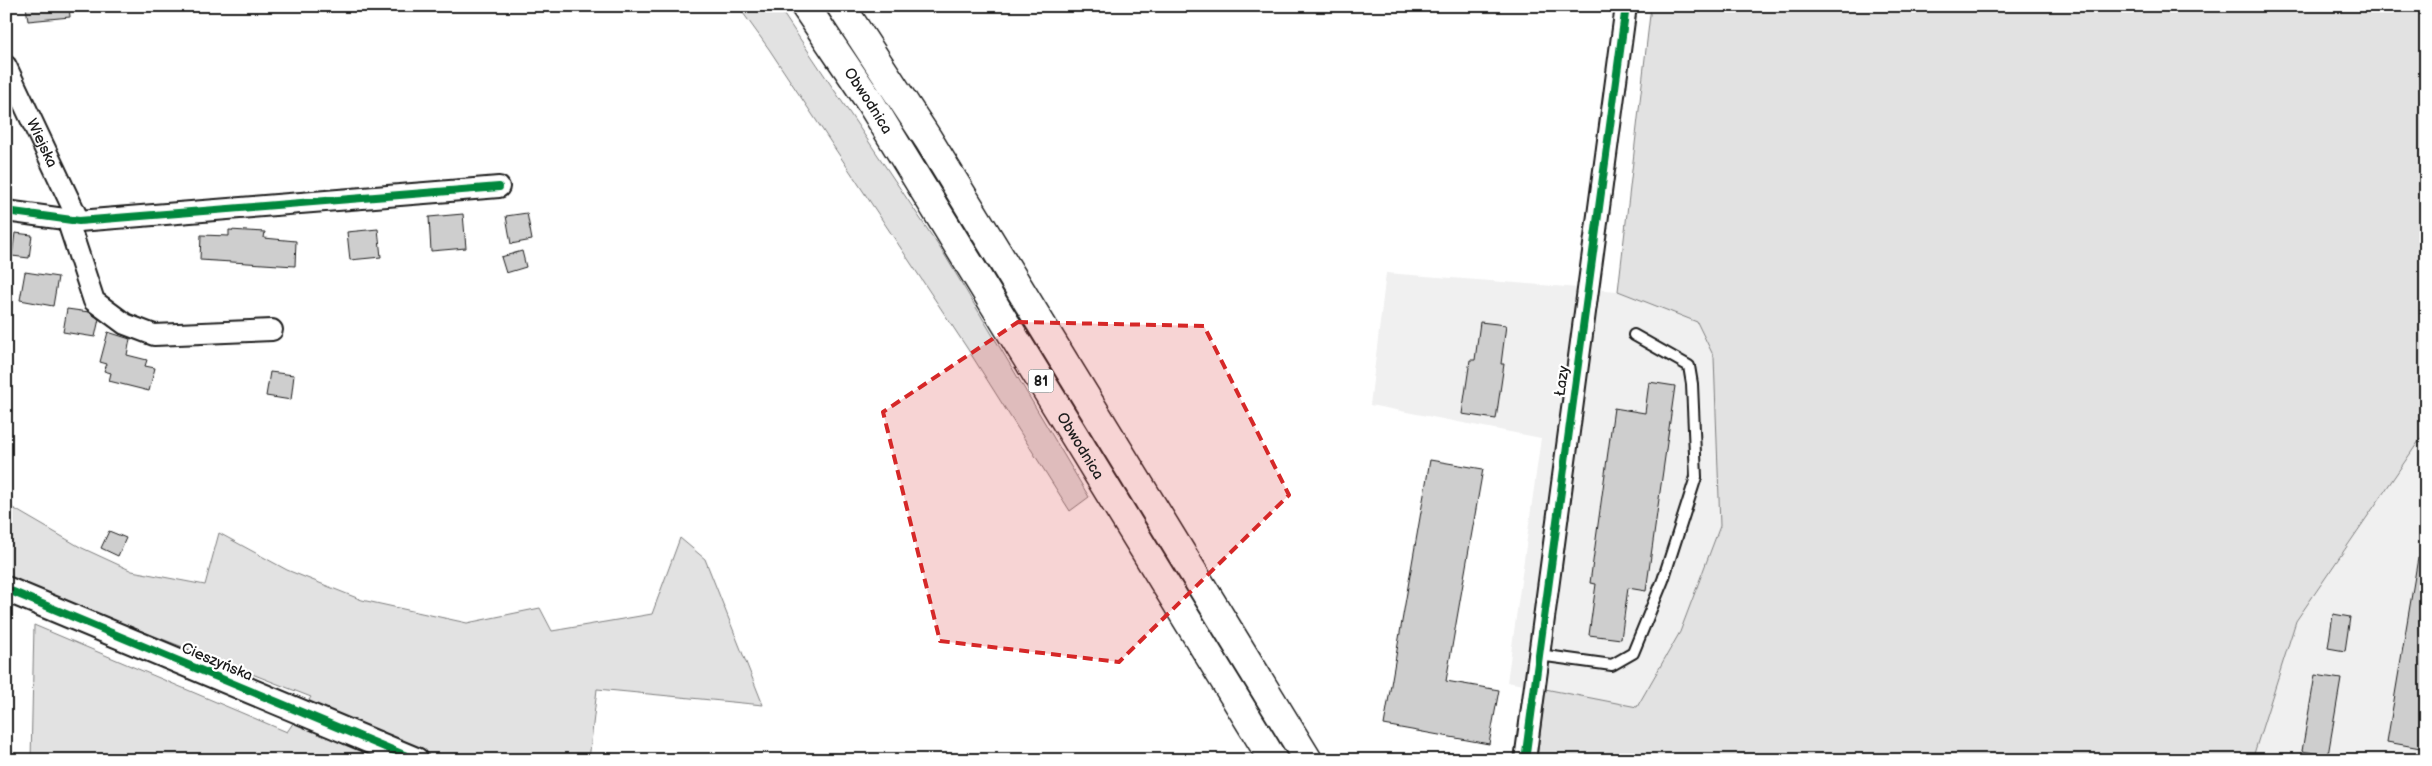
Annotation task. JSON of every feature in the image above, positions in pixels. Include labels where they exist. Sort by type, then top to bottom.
[{"type":"main road","name":"Obwodnica","points":[[805,6],[895,144],[1272,760]]},
{"type":"main road","name":"Obwodnica","points":[[841,6],[928,139],[1308,760]]},
{"type":"street","name":"Łazy","points":[[1525,760],[1626,6]]},
{"type":"street","name":"Wiejska","points":[[6,66],[73,220],[94,301],[125,324],[154,334],[272,330]]},
{"type":"street","points":[[6,211],[73,220],[499,187]]},
{"type":"street","name":"Cieszyńska","points":[[6,589],[416,760]]},
{"type":"lane","points":[[1539,655],[1612,665],[1633,653],[1663,580],[1696,477],[1692,384],[1689,366],[1634,335]]},
{"type":"highlighted area","points":[[1018,322],[1204,326],[1289,495],[1119,662],[940,641],[883,412]]},
{"type":"shaded area","points":[[738,6],[778,6],[946,257],[1089,497],[1070,511],[967,348],[769,49]]},
{"type":"shaded area","points":[[1651,6],[2426,6],[2426,438],[2421,438],[2296,621],[2252,760],[1537,760],[1545,689],[1637,707],[1680,632],[1720,526],[1714,357],[1697,322],[1618,291]]},
{"type":"shaded area","points":[[1386,273],[1618,291],[1697,322],[1714,357],[1720,526],[1680,632],[1637,707],[1507,682],[1541,438],[1370,405]]},
{"type":"shaded area","points":[[2421,438],[2426,438],[2426,760],[2252,760],[2296,621]]},
{"type":"shaded area","points":[[6,504],[80,547],[132,571],[205,585],[219,533],[287,570],[362,600],[467,623],[540,608],[552,631],[652,614],[680,538],[705,559],[763,705],[597,689],[589,760],[31,760],[34,625],[287,732],[311,697],[6,578]]},
{"type":"building","points":[[26,6],[69,6],[70,17],[28,21]]},
{"type":"building","points":[[527,213],[532,240],[511,244],[506,216]]},
{"type":"building","points":[[463,214],[466,248],[431,251],[429,217]]},
{"type":"building","points":[[378,229],[381,257],[350,260],[347,232]]},
{"type":"building","points":[[229,230],[265,232],[264,238],[296,241],[295,266],[200,260],[201,235],[229,236]]},
{"type":"building","points":[[15,233],[32,235],[29,258],[12,256]]},
{"type":"building","points":[[522,251],[526,267],[506,273],[501,257]]},
{"type":"building","points":[[25,272],[58,277],[53,306],[20,300]]},
{"type":"building","points":[[67,309],[89,312],[99,319],[95,337],[63,332]]},
{"type":"building","points":[[1480,322],[1506,325],[1501,364],[1504,364],[1496,419],[1462,414],[1470,360],[1475,360]]},
{"type":"building","points":[[108,332],[130,339],[127,355],[147,360],[145,366],[155,368],[149,391],[109,381],[111,373],[104,371],[107,364],[100,362]]},
{"type":"building","points":[[270,372],[294,375],[291,400],[266,396]]},
{"type":"building","points":[[1649,382],[1675,386],[1646,591],[1628,588],[1621,639],[1589,635],[1596,584],[1590,583],[1614,408],[1645,413]]},
{"type":"building","points":[[1430,460],[1483,469],[1446,681],[1499,690],[1489,744],[1384,725]]},
{"type":"building","points":[[109,531],[126,538],[118,556],[101,548]]},
{"type":"building","points":[[2418,558],[2426,559],[2426,749],[2387,742]]},
{"type":"building","points":[[2333,614],[2350,617],[2345,651],[2328,648]]},
{"type":"building","points":[[2315,675],[2341,679],[2328,755],[2302,751]]},
{"type":"cycle path","points":[[1525,760],[1626,6]]},
{"type":"cycle path","points":[[6,211],[79,221],[499,187]]},
{"type":"cycle path","points":[[6,589],[416,760]]}]
